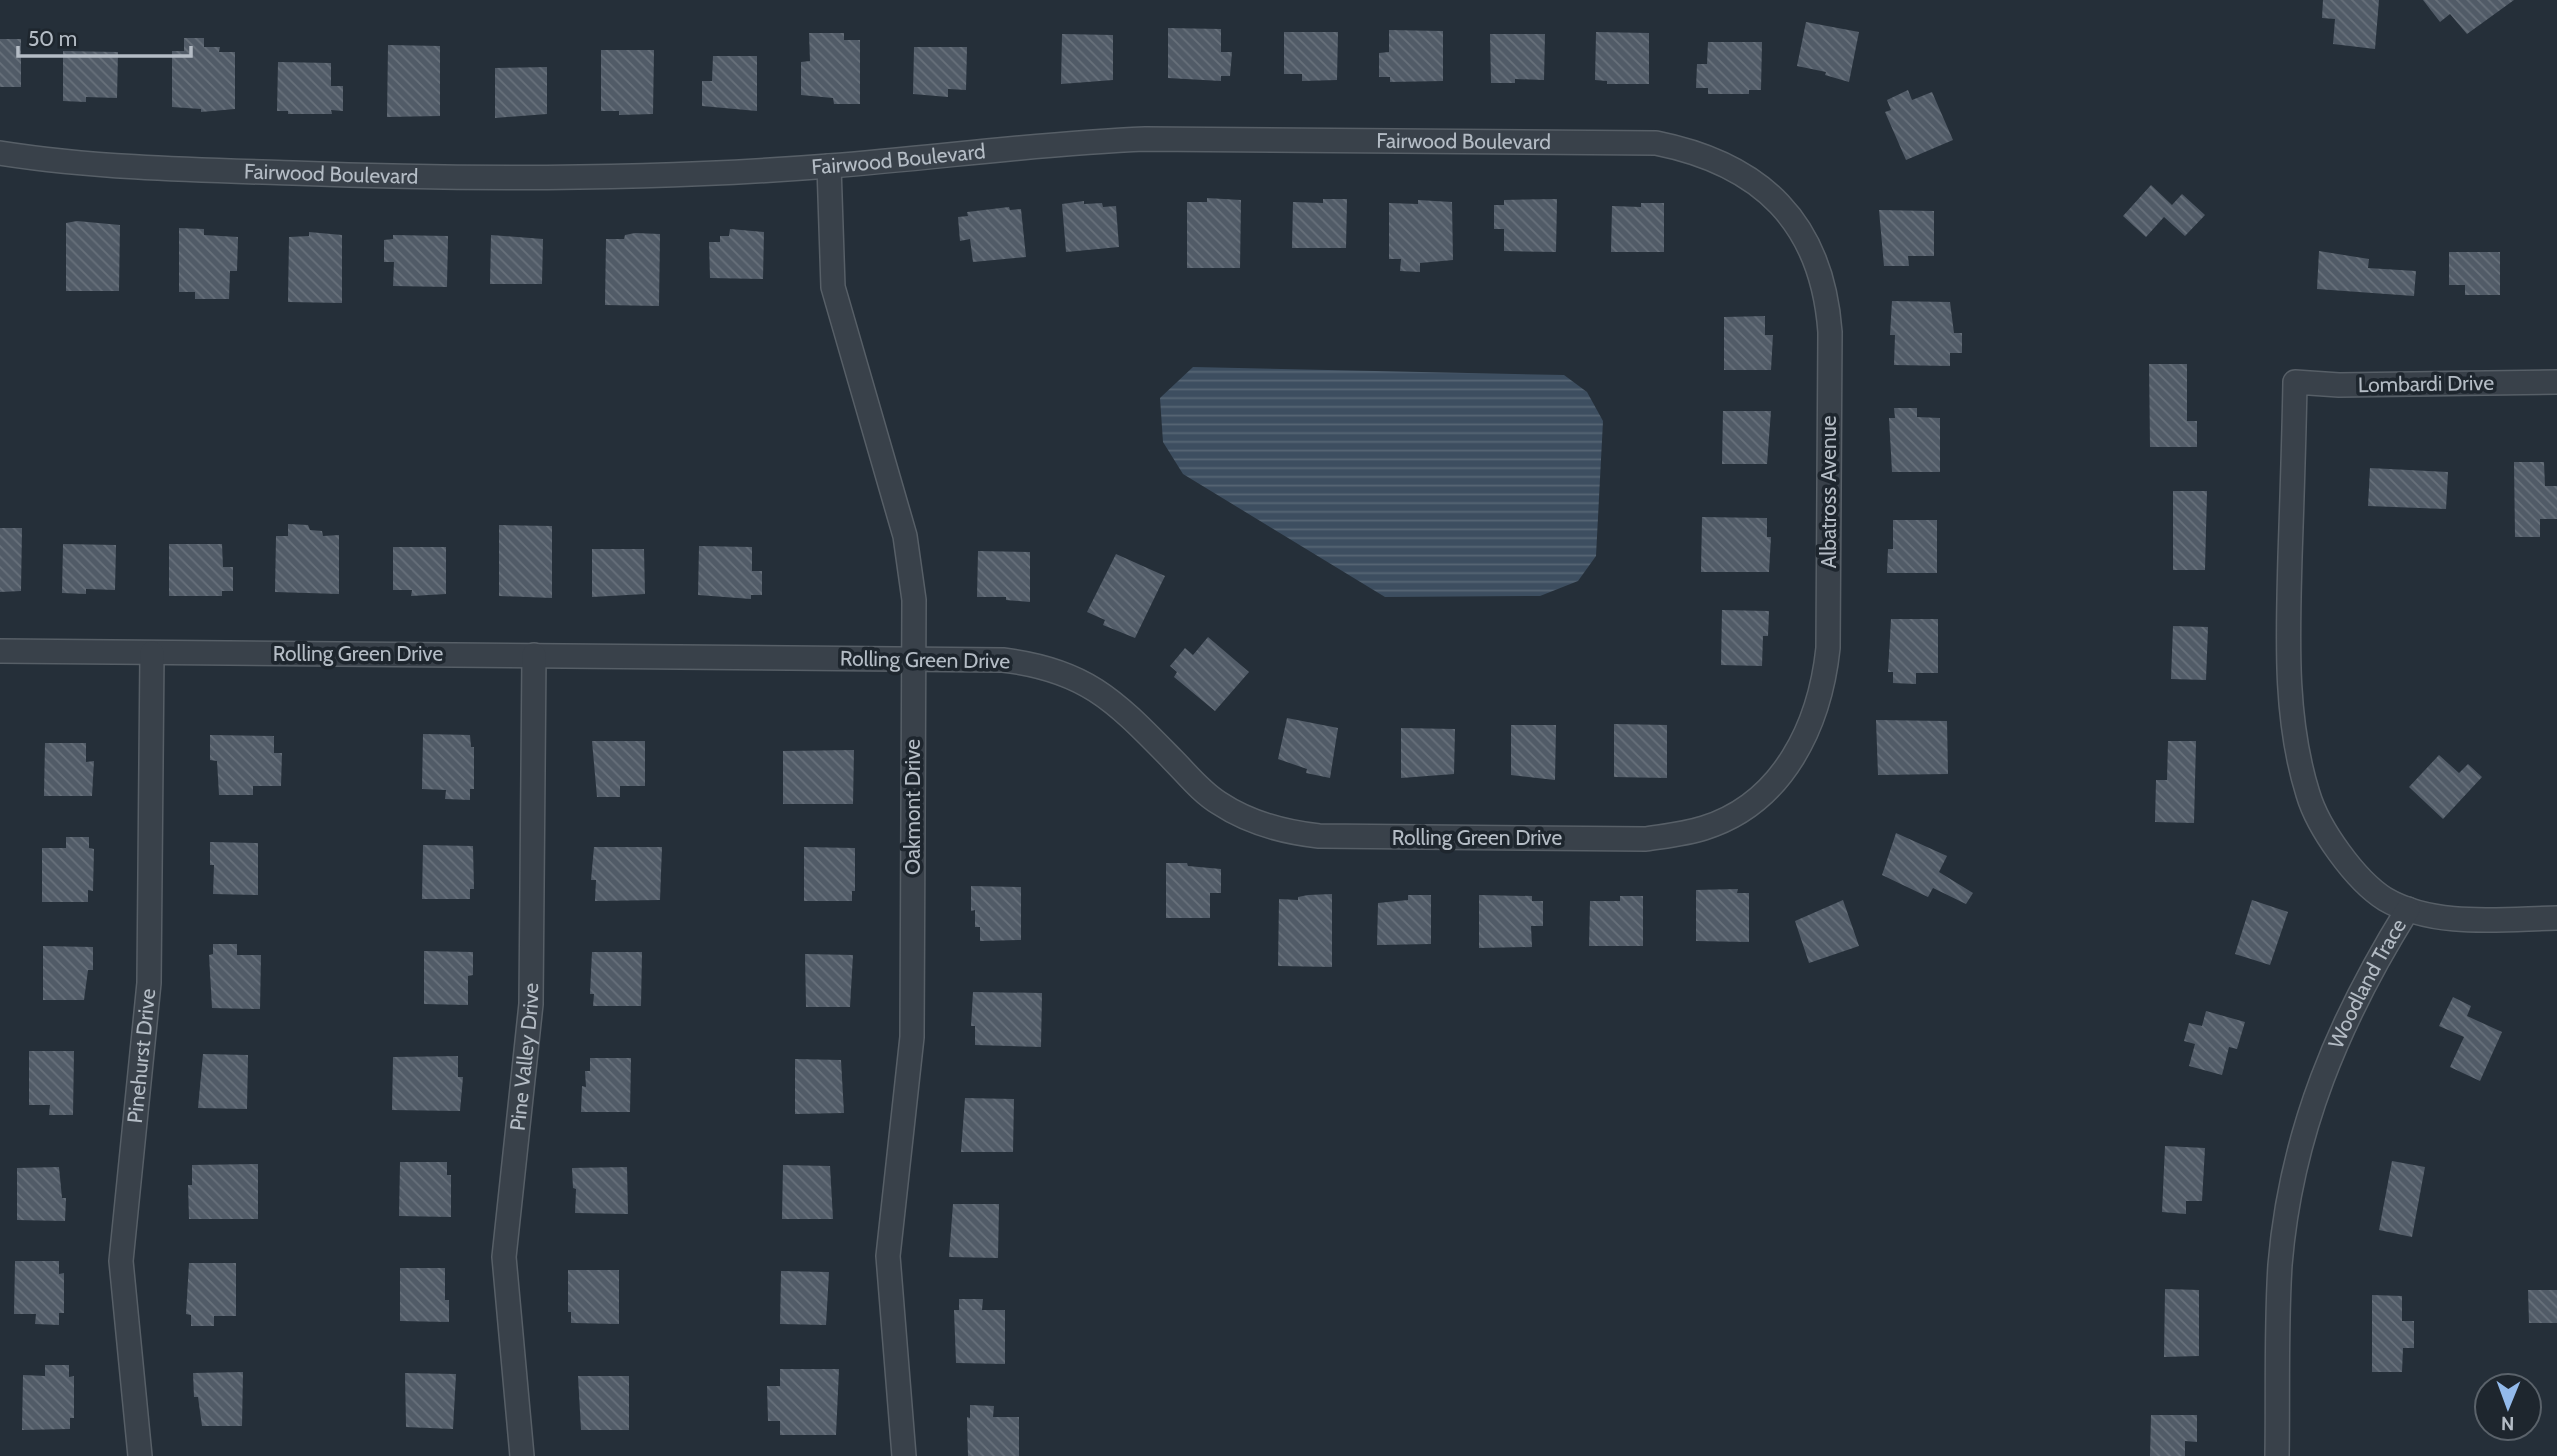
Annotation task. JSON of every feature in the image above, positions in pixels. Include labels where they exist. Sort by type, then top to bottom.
[{"type":"street","name":"Fairwood Boulevard","points":[[0,153],[202,170],[394,177],[639,175],[829,166],[1145,139],[1656,143],[1717,159],[1751,179],[1781,203]]},
{"type":"street","name":"Oakmont Drive","points":[[829,166],[833,288],[905,536],[914,600],[912,1037],[888,1256],[904,1456]]},
{"type":"street","name":"Albatross Avenue","points":[[1776,779],[1807,736],[1825,680],[1828,648],[1828,305],[1821,278],[1801,235],[1781,203]]},
{"type":"street","name":"Lombardi Drive","points":[[2295,382],[2339,385],[2557,382]]},
{"type":"street","name":"Woodland Trace","points":[[2277,1456],[2280,1264],[2302,1136],[2320,1079],[2353,1004],[2408,909],[2387,900],[2368,887],[2319,823],[2307,793],[2290,685],[2289,608],[2295,382]]},
{"type":"street","name":"Rolling Green Drive","points":[[0,651],[1003,660],[1037,664],[1070,675],[1102,692],[1126,712],[1217,803],[1251,821],[1283,832],[1319,836],[1646,839],[1706,827],[1753,800],[1776,779]]},
{"type":"street","name":"Pinehurst Drive","points":[[140,1456],[121,1261],[149,983],[152,653]]},
{"type":"street","name":"Pine Valley Drive","points":[[522,1456],[503,1257],[531,1004],[534,655]]},
{"type":"street","points":[[2408,909],[2433,916],[2557,918]]},
{"type":"water","points":[[1193,367],[1564,375],[1587,392],[1603,421],[1596,556],[1578,581],[1540,596],[1385,597],[1183,474],[1163,442],[1160,398]]},
{"type":"building","points":[[2323,0],[2379,0],[2375,49],[2333,44],[2335,19],[2322,18]]},
{"type":"building","points":[[2423,0],[2514,0],[2467,34],[2450,14],[2440,22]]},
{"type":"building","points":[[1806,22],[1859,32],[1849,82],[1825,75],[1826,72],[1797,66]]},
{"type":"building","points":[[1168,28],[1221,29],[1221,52],[1232,52],[1230,76],[1221,76],[1221,81],[1168,78]]},
{"type":"building","points":[[1389,30],[1443,31],[1443,81],[1390,82],[1390,77],[1379,77],[1379,53],[1389,52]]},
{"type":"building","points":[[1284,32],[1338,32],[1337,80],[1302,81],[1302,74],[1284,74]]},
{"type":"building","points":[[1596,32],[1649,33],[1649,84],[1607,84],[1607,81],[1595,80]]},
{"type":"building","points":[[809,33],[844,33],[844,40],[860,40],[860,104],[834,104],[833,98],[801,95],[801,62],[810,61]]},
{"type":"building","points":[[1062,34],[1113,35],[1113,80],[1061,84]]},
{"type":"building","points":[[1490,34],[1545,34],[1544,80],[1515,79],[1515,83],[1491,83]]},
{"type":"building","points":[[184,38],[204,38],[204,47],[220,47],[219,52],[235,52],[235,109],[201,112],[201,109],[172,107],[172,51],[184,51]]},
{"type":"building","points":[[0,39],[21,39],[21,87],[0,87]]},
{"type":"building","points":[[1708,42],[1762,42],[1761,90],[1749,90],[1749,94],[1708,94],[1708,88],[1696,88],[1697,64],[1707,64]]},
{"type":"building","points":[[388,45],[440,46],[440,116],[387,117]]},
{"type":"building","points":[[914,47],[967,47],[966,90],[948,89],[948,97],[913,94]]},
{"type":"building","points":[[601,50],[654,50],[653,114],[619,115],[619,111],[601,111]]},
{"type":"building","points":[[63,51],[118,52],[117,98],[86,97],[86,102],[63,101]]},
{"type":"building","points":[[713,56],[757,56],[757,111],[702,106],[702,81],[712,81]]},
{"type":"building","points":[[278,62],[331,63],[331,86],[343,86],[343,111],[331,110],[332,114],[288,114],[288,111],[277,111]]},
{"type":"building","points":[[547,67],[547,114],[495,118],[495,68]]},
{"type":"building","points":[[1908,90],[1912,100],[1932,92],[1953,140],[1906,160],[1885,112],[1891,110],[1887,100]]},
{"type":"building","points":[[2151,185],[2172,205],[2182,194],[2205,215],[2185,236],[2164,217],[2146,237],[2123,216]]},
{"type":"building","points":[[1207,198],[1241,200],[1240,268],[1187,268],[1187,202],[1207,202]]},
{"type":"building","points":[[1323,199],[1347,199],[1346,248],[1292,248],[1293,202],[1323,203]]},
{"type":"building","points":[[1557,199],[1556,252],[1504,251],[1504,229],[1494,229],[1494,205],[1504,205],[1504,200]]},
{"type":"building","points":[[1418,200],[1452,202],[1453,260],[1420,263],[1420,272],[1400,271],[1401,259],[1389,259],[1389,203],[1418,204]]},
{"type":"building","points":[[1084,201],[1084,204],[1102,203],[1103,207],[1116,206],[1119,247],[1066,252],[1062,204]]},
{"type":"building","points":[[1641,203],[1664,203],[1664,252],[1611,252],[1612,206],[1641,207]]},
{"type":"building","points":[[1009,207],[1010,210],[1021,209],[1026,257],[973,262],[970,239],[960,241],[958,217],[968,216],[967,212]]},
{"type":"building","points":[[1879,210],[1934,211],[1934,256],[1908,256],[1909,266],[1884,266]]},
{"type":"building","points":[[77,221],[120,225],[119,291],[66,291],[66,223]]},
{"type":"building","points":[[179,228],[204,229],[204,235],[238,237],[237,271],[230,271],[229,299],[195,299],[195,292],[179,292]]},
{"type":"building","points":[[730,229],[764,232],[763,279],[710,278],[709,242],[720,242],[720,236],[729,236]]},
{"type":"building","points":[[309,232],[342,235],[342,303],[288,302],[289,237],[309,236]]},
{"type":"building","points":[[660,234],[659,306],[605,305],[606,239],[624,239],[625,235]]},
{"type":"building","points":[[393,235],[448,236],[447,287],[393,286],[394,262],[384,262],[384,240],[393,239]]},
{"type":"building","points":[[491,235],[543,239],[542,284],[490,284]]},
{"type":"building","points":[[2319,251],[2369,259],[2368,268],[2416,271],[2414,296],[2317,289]]},
{"type":"building","points":[[2449,252],[2500,252],[2500,295],[2465,295],[2465,285],[2449,285]]},
{"type":"building","points":[[1892,301],[1950,302],[1954,333],[1962,333],[1962,353],[1950,353],[1950,366],[1894,365],[1895,335],[1890,335]]},
{"type":"building","points":[[1765,316],[1765,335],[1773,335],[1771,370],[1724,370],[1724,317]]},
{"type":"building","points":[[2149,364],[2187,364],[2187,421],[2197,421],[2197,447],[2150,447]]},
{"type":"building","points":[[1894,408],[1917,408],[1917,417],[1940,418],[1940,472],[1892,472],[1889,418],[1895,418]]},
{"type":"building","points":[[1723,411],[1771,411],[1767,464],[1722,464]]},
{"type":"building","points":[[2514,462],[2544,462],[2545,486],[2557,486],[2557,519],[2540,519],[2540,537],[2515,537]]},
{"type":"building","points":[[2370,468],[2448,472],[2446,509],[2368,506]]},
{"type":"building","points":[[2173,491],[2207,491],[2205,570],[2173,570]]},
{"type":"building","points":[[1702,517],[1767,518],[1767,537],[1771,537],[1769,572],[1701,572]]},
{"type":"building","points":[[1893,520],[1937,520],[1937,573],[1887,573],[1888,549],[1893,549]]},
{"type":"building","points":[[288,524],[308,525],[310,530],[322,531],[323,536],[339,535],[339,594],[275,592],[276,536],[288,536]]},
{"type":"building","points":[[499,525],[552,526],[552,598],[499,596]]},
{"type":"building","points":[[0,528],[22,528],[21,591],[0,592]]},
{"type":"building","points":[[63,544],[116,545],[115,590],[86,589],[86,594],[62,593]]},
{"type":"building","points":[[169,544],[222,544],[223,567],[233,567],[233,591],[222,591],[222,596],[169,596]]},
{"type":"building","points":[[699,546],[752,547],[752,571],[762,571],[762,595],[751,595],[751,599],[698,595]]},
{"type":"building","points":[[393,547],[446,547],[446,594],[411,596],[412,590],[393,590]]},
{"type":"building","points":[[592,549],[644,549],[645,594],[592,597]]},
{"type":"building","points":[[978,551],[1030,552],[1030,602],[1006,600],[1006,597],[977,597]]},
{"type":"building","points":[[1116,554],[1165,576],[1135,638],[1103,625],[1105,620],[1087,612]]},
{"type":"building","points":[[1722,610],[1769,611],[1768,636],[1763,636],[1762,666],[1721,665]]},
{"type":"building","points":[[1891,619],[1938,619],[1938,673],[1916,673],[1916,684],[1893,683],[1893,672],[1888,672]]},
{"type":"building","points":[[2173,626],[2208,627],[2206,680],[2171,679]]},
{"type":"building","points":[[1208,637],[1249,672],[1215,711],[1174,677],[1177,672],[1170,666],[1185,648],[1193,655]]},
{"type":"building","points":[[1287,718],[1338,728],[1330,778],[1306,773],[1307,769],[1278,759]]},
{"type":"building","points":[[1876,720],[1947,721],[1948,774],[1878,775]]},
{"type":"building","points":[[1614,724],[1667,725],[1667,778],[1614,777]]},
{"type":"building","points":[[1511,725],[1556,725],[1555,780],[1511,775]]},
{"type":"building","points":[[1401,728],[1455,729],[1454,774],[1401,778]]},
{"type":"building","points":[[423,734],[470,735],[471,747],[474,747],[474,789],[470,789],[470,800],[445,799],[446,790],[422,789]]},
{"type":"building","points":[[210,735],[274,736],[274,753],[282,753],[281,786],[253,786],[253,795],[219,795],[217,761],[210,760]]},
{"type":"building","points":[[592,741],[645,741],[645,786],[620,786],[620,797],[597,797]]},
{"type":"building","points":[[2168,741],[2196,741],[2194,823],[2155,822],[2156,780],[2167,780]]},
{"type":"building","points":[[45,743],[86,743],[86,762],[94,761],[92,796],[44,796]]},
{"type":"building","points":[[854,750],[853,804],[783,804],[783,751]]},
{"type":"building","points":[[2439,755],[2459,773],[2468,764],[2482,777],[2443,819],[2409,787]]},
{"type":"building","points":[[1896,833],[1947,856],[1939,872],[1973,893],[1966,904],[1933,888],[1928,897],[1882,875]]},
{"type":"building","points":[[66,837],[89,837],[89,848],[94,849],[93,891],[88,890],[88,902],[42,902],[42,848],[66,848]]},
{"type":"building","points":[[210,842],[258,843],[258,895],[213,894],[214,865],[210,865]]},
{"type":"building","points":[[423,845],[473,846],[474,889],[470,889],[470,899],[422,899]]},
{"type":"building","points":[[594,847],[662,847],[660,900],[595,901],[596,880],[591,880]]},
{"type":"building","points":[[804,847],[855,848],[855,891],[852,891],[852,901],[804,901]]},
{"type":"building","points":[[1166,863],[1187,863],[1188,866],[1221,869],[1221,893],[1210,893],[1210,918],[1166,918]]},
{"type":"building","points":[[971,886],[1021,887],[1021,940],[980,941],[980,927],[975,927],[975,910],[971,911]]},
{"type":"building","points":[[1738,889],[1737,893],[1749,893],[1749,942],[1696,941],[1696,890]]},
{"type":"building","points":[[1332,894],[1332,967],[1278,966],[1279,899],[1298,900],[1298,897],[1308,895]]},
{"type":"building","points":[[1408,895],[1431,895],[1431,944],[1377,945],[1378,903],[1408,900]]},
{"type":"building","points":[[1479,895],[1532,896],[1532,901],[1543,901],[1543,926],[1531,926],[1532,947],[1479,948]]},
{"type":"building","points":[[1620,896],[1643,896],[1643,946],[1589,946],[1590,901],[1620,901]]},
{"type":"building","points":[[1843,900],[1859,946],[1809,963],[1795,921]]},
{"type":"building","points":[[2252,900],[2288,912],[2270,965],[2235,954]]},
{"type":"building","points":[[213,944],[237,944],[237,955],[261,955],[260,1009],[212,1008],[209,955],[213,954]]},
{"type":"building","points":[[43,946],[93,947],[93,970],[88,970],[84,1000],[43,1000]]},
{"type":"building","points":[[424,951],[473,952],[473,975],[468,976],[468,1005],[424,1004]]},
{"type":"building","points":[[592,952],[642,952],[641,1006],[593,1006],[594,994],[590,994]]},
{"type":"building","points":[[805,954],[853,955],[850,1007],[806,1007]]},
{"type":"building","points":[[973,992],[1042,993],[1041,1047],[975,1045],[975,1026],[971,1026]]},
{"type":"building","points":[[2453,997],[2471,1006],[2467,1016],[2502,1032],[2480,1081],[2450,1067],[2464,1037],[2439,1026]]},
{"type":"building","points":[[2206,1011],[2245,1022],[2237,1049],[2229,1047],[2222,1075],[2189,1066],[2195,1044],[2184,1041],[2189,1023],[2202,1026]]},
{"type":"building","points":[[29,1051],[74,1051],[73,1115],[49,1115],[50,1105],[29,1105]]},
{"type":"building","points":[[203,1054],[248,1055],[247,1109],[198,1108]]},
{"type":"building","points":[[458,1056],[458,1077],[463,1077],[460,1111],[392,1110],[393,1057]]},
{"type":"building","points":[[590,1058],[631,1058],[630,1112],[581,1112],[582,1086],[586,1087],[585,1071],[590,1071]]},
{"type":"building","points":[[795,1059],[841,1060],[844,1113],[795,1114]]},
{"type":"building","points":[[965,1098],[1014,1099],[1013,1152],[961,1152]]},
{"type":"building","points":[[2165,1146],[2205,1148],[2202,1201],[2186,1201],[2186,1214],[2162,1212]]},
{"type":"building","points":[[2392,1161],[2425,1167],[2412,1237],[2379,1230]]},
{"type":"building","points":[[400,1162],[447,1162],[447,1175],[451,1175],[451,1217],[399,1216]]},
{"type":"building","points":[[258,1164],[258,1219],[189,1219],[188,1185],[192,1185],[192,1165]]},
{"type":"building","points":[[783,1165],[830,1166],[833,1219],[782,1219]]},
{"type":"building","points":[[59,1167],[62,1198],[66,1198],[65,1221],[17,1220],[17,1168]]},
{"type":"building","points":[[627,1167],[628,1214],[575,1213],[576,1189],[573,1188],[572,1168]]},
{"type":"building","points":[[953,1204],[999,1204],[998,1258],[949,1257]]},
{"type":"building","points":[[15,1261],[59,1261],[59,1274],[64,1273],[64,1313],[59,1313],[59,1325],[35,1324],[36,1314],[14,1314]]},
{"type":"building","points":[[189,1263],[236,1263],[236,1316],[214,1316],[214,1326],[191,1326],[191,1315],[186,1314]]},
{"type":"building","points":[[400,1268],[445,1268],[445,1300],[449,1300],[449,1322],[400,1321]]},
{"type":"building","points":[[568,1270],[619,1270],[619,1324],[571,1323],[571,1312],[568,1312]]},
{"type":"building","points":[[781,1271],[829,1272],[826,1325],[780,1324]]},
{"type":"building","points":[[2165,1289],[2199,1290],[2199,1356],[2164,1357]]},
{"type":"building","points":[[2528,1290],[2557,1290],[2557,1323],[2529,1323]]},
{"type":"building","points":[[2372,1295],[2402,1296],[2402,1321],[2414,1321],[2414,1348],[2403,1348],[2402,1372],[2372,1372]]},
{"type":"building","points":[[959,1299],[983,1299],[982,1310],[1005,1310],[1005,1364],[956,1363],[954,1310],[959,1310]]},
{"type":"building","points":[[45,1365],[69,1365],[69,1377],[74,1376],[74,1418],[70,1418],[70,1429],[22,1430],[23,1375],[45,1376]]},
{"type":"building","points":[[780,1369],[839,1369],[836,1435],[780,1435],[780,1421],[768,1421],[767,1386],[780,1386]]},
{"type":"building","points":[[243,1372],[242,1426],[202,1426],[198,1397],[194,1397],[193,1373]]},
{"type":"building","points":[[405,1373],[456,1374],[453,1429],[406,1427]]},
{"type":"building","points":[[578,1376],[629,1376],[629,1430],[581,1430]]},
{"type":"building","points":[[970,1405],[994,1406],[993,1417],[1019,1417],[1019,1456],[968,1456],[967,1417],[970,1418]]},
{"type":"building","points":[[2151,1415],[2197,1415],[2197,1442],[2185,1441],[2185,1456],[2150,1456]]}]
